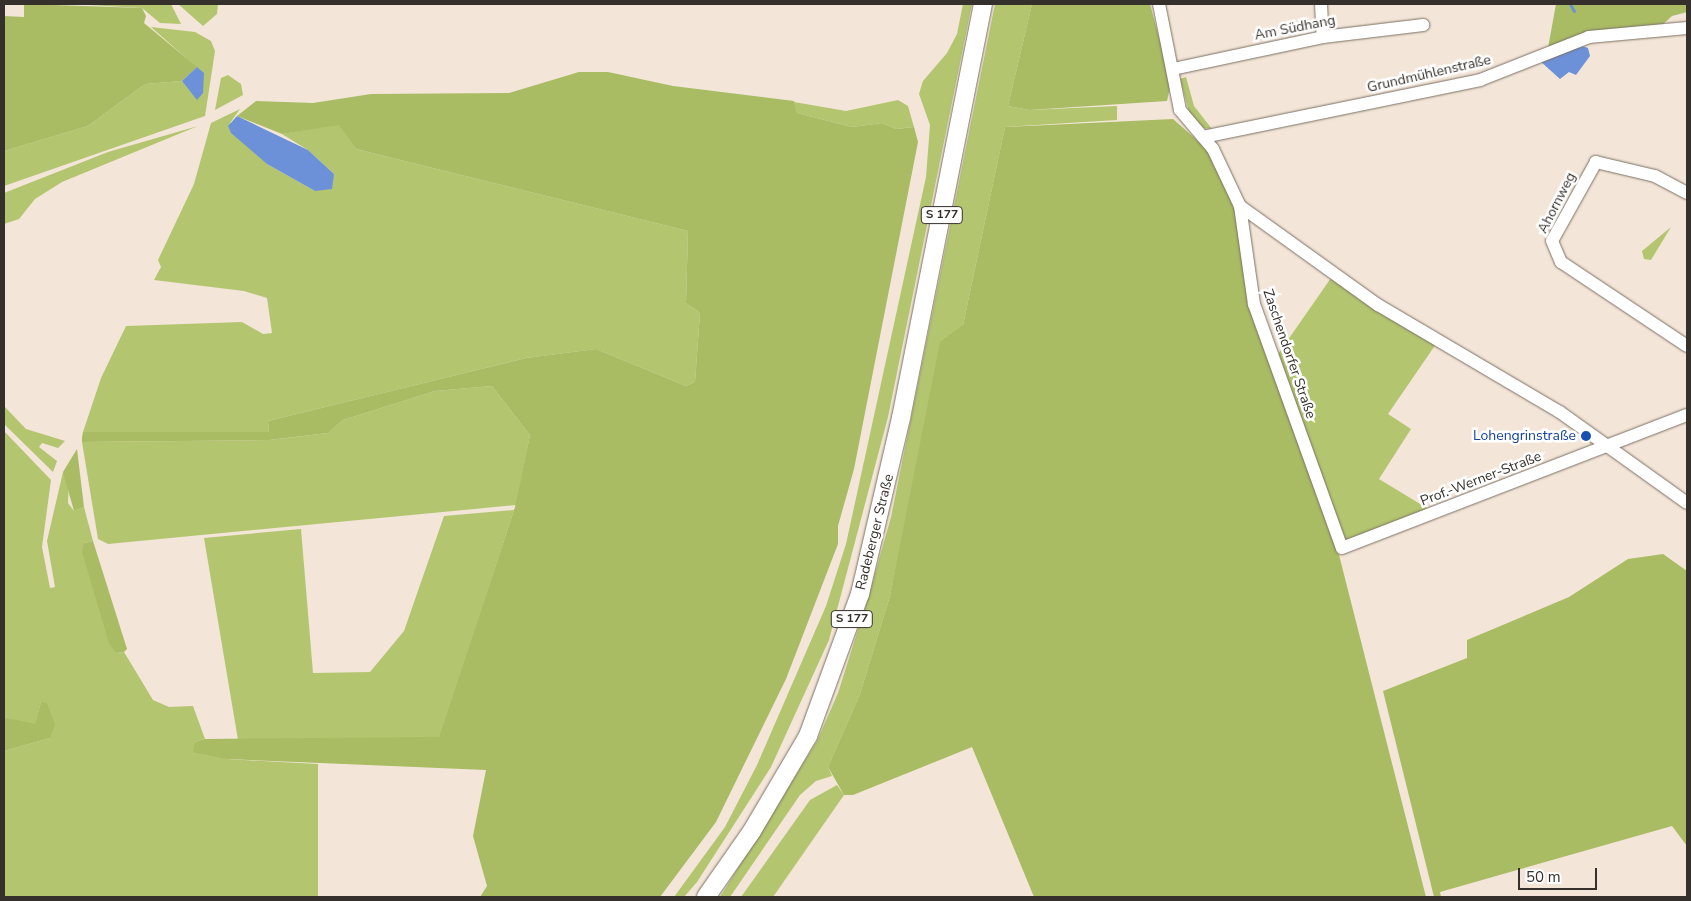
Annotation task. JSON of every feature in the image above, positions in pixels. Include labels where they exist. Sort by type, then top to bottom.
[{"type":"highway","name":"Radeberger Straße","points":[[706,897],[786,777],[829,688],[880,516],[983,4]]},
{"type":"street","name":"Zaschendorfer Straße","points":[[1159,4],[1180,110],[1203,137],[1240,206],[1254,304],[1342,548]]},
{"type":"street","points":[[1321,4],[1323,37]]},
{"type":"street","name":"Am Südhang","points":[[1173,69],[1323,37],[1423,25]]},
{"type":"street","name":"Grundmühlenstraße","points":[[1203,137],[1480,80],[1589,36],[1687,28]]},
{"type":"street","name":"Ahornweg","points":[[1687,193],[1654,176],[1596,162],[1552,241],[1561,262],[1687,346]]},
{"type":"street","points":[[1240,206],[1378,305],[1517,384],[1610,446],[1687,503]]},
{"type":"street","name":"Prof.-Werner-Straße","points":[[1342,548],[1687,415]]},
{"type":"green space","points":[[24,4],[142,8],[146,16],[144,23],[197,67],[182,81],[145,84],[88,126],[4,151],[4,16],[24,17]]},
{"type":"green space","points":[[70,4],[171,4],[181,24],[160,23],[142,8]]},
{"type":"green space","points":[[178,4],[218,4],[217,14],[203,26]]},
{"type":"green space","points":[[963,4],[972,4],[888,417],[829,640],[771,767],[697,882],[684,897],[674,897],[725,827],[757,765],[826,606],[846,544],[926,177],[930,125],[919,94],[923,81],[947,53],[957,34]]},
{"type":"green space","points":[[995,4],[1032,4],[1008,106],[1029,110],[1117,106],[1117,120],[1005,127],[963,325],[905,525],[890,596],[860,694],[828,767],[832,776],[816,781],[800,795],[730,897],[720,897],[817,741],[838,693],[869,595],[891,517]]},
{"type":"green space","points":[[1032,4],[1150,4],[1171,83],[1167,101],[1029,110],[1008,106]]},
{"type":"green space","points":[[1556,4],[1687,4],[1687,12],[1672,16],[1660,27],[1548,48]]},
{"type":"green space","points":[[151,27],[195,32],[211,41],[215,51],[205,116],[4,186],[4,151],[88,126],[145,84],[182,81],[198,99],[203,73]]},
{"type":"green space","points":[[579,72],[608,72],[673,86],[794,101],[797,113],[852,127],[882,123],[896,129],[914,127],[918,142],[854,469],[838,526],[838,544],[786,679],[716,822],[660,897],[480,897],[487,886],[473,836],[486,770],[226,759],[193,752],[195,742],[205,739],[439,737],[515,507],[530,435],[492,386],[435,391],[343,420],[328,433],[269,440],[82,442],[82,437],[83,432],[269,432],[268,421],[526,358],[596,349],[686,386],[695,382],[700,313],[686,303],[688,231],[356,149],[339,125],[282,134],[237,116],[256,101],[313,103],[371,94],[509,93]]},
{"type":"green space","points":[[228,75],[241,84],[243,95],[215,110],[221,78]]},
{"type":"green space","points":[[1186,77],[1194,106],[1212,129],[1202,128],[1189,112],[1180,79]]},
{"type":"green space","points":[[898,100],[908,106],[914,127],[896,129],[882,123],[852,127],[797,113],[794,102],[846,111]]},
{"type":"green space","points":[[240,109],[230,123],[267,164],[315,191],[334,174],[308,150],[282,134],[339,124],[356,149],[688,231],[686,303],[700,313],[695,382],[686,386],[596,349],[526,358],[268,421],[269,432],[83,432],[101,378],[126,326],[242,322],[263,334],[272,333],[267,298],[244,291],[154,280],[161,267],[158,260],[194,184],[211,123]]},
{"type":"green space","points":[[1173,119],[1207,149],[1235,205],[1251,305],[1336,543],[1426,897],[1034,897],[972,747],[853,795],[844,795],[828,767],[860,694],[890,596],[940,342],[963,325],[1005,127]]},
{"type":"green space","points":[[198,126],[62,182],[35,199],[19,219],[4,224],[4,193],[108,152]]},
{"type":"green space","points":[[1671,227],[1651,260],[1644,259],[1642,251]]},
{"type":"green space","points":[[1331,278],[1436,344],[1388,414],[1411,429],[1379,479],[1430,510],[1345,542],[1276,357]]},
{"type":"green space","points":[[492,386],[530,435],[516,505],[108,544],[98,539],[82,442],[269,440],[328,433],[343,420],[435,391]]},
{"type":"green space","points":[[4,406],[26,429],[65,441],[58,448],[42,443],[39,447],[57,461],[53,472],[4,424]]},
{"type":"green space","points":[[4,431],[51,480],[42,547],[50,588],[55,587],[47,541],[63,472],[69,481],[68,503],[74,511],[84,507],[93,541],[84,543],[116,653],[124,652],[153,700],[169,707],[193,706],[205,739],[195,742],[226,759],[318,764],[318,897],[4,897],[4,751],[50,738],[41,702],[35,725],[4,717]]},
{"type":"green space","points":[[77,449],[84,507],[74,511],[63,472]]},
{"type":"green space","points":[[514,510],[439,738],[238,740],[204,538],[301,529],[313,673],[370,672],[404,631],[444,516]]},
{"type":"green space","points":[[93,541],[127,649],[124,652],[116,653],[109,643],[82,552],[84,543]]},
{"type":"green space","points":[[1663,554],[1687,571],[1687,846],[1672,826],[1440,892],[1441,897],[1434,897],[1383,691],[1467,658],[1467,640],[1569,597],[1628,559]]},
{"type":"green space","points":[[41,702],[47,703],[55,725],[50,738],[4,751],[4,717],[35,724]]},
{"type":"green space","points":[[837,785],[844,795],[773,897],[741,897],[810,800]]},
{"type":"water","points":[[1579,45],[1588,48],[1590,56],[1576,75],[1569,72],[1560,79],[1540,61]]},
{"type":"water","points":[[197,67],[204,73],[203,93],[197,100],[182,81]]},
{"type":"water","points":[[237,116],[308,150],[334,174],[332,189],[315,191],[267,164],[231,133],[228,126]]},
{"type":"waterway","points":[[1570,4],[1574,11]]},
{"type":"place","name":"Lohengrinstraße","points":[[1586,436]]}]
